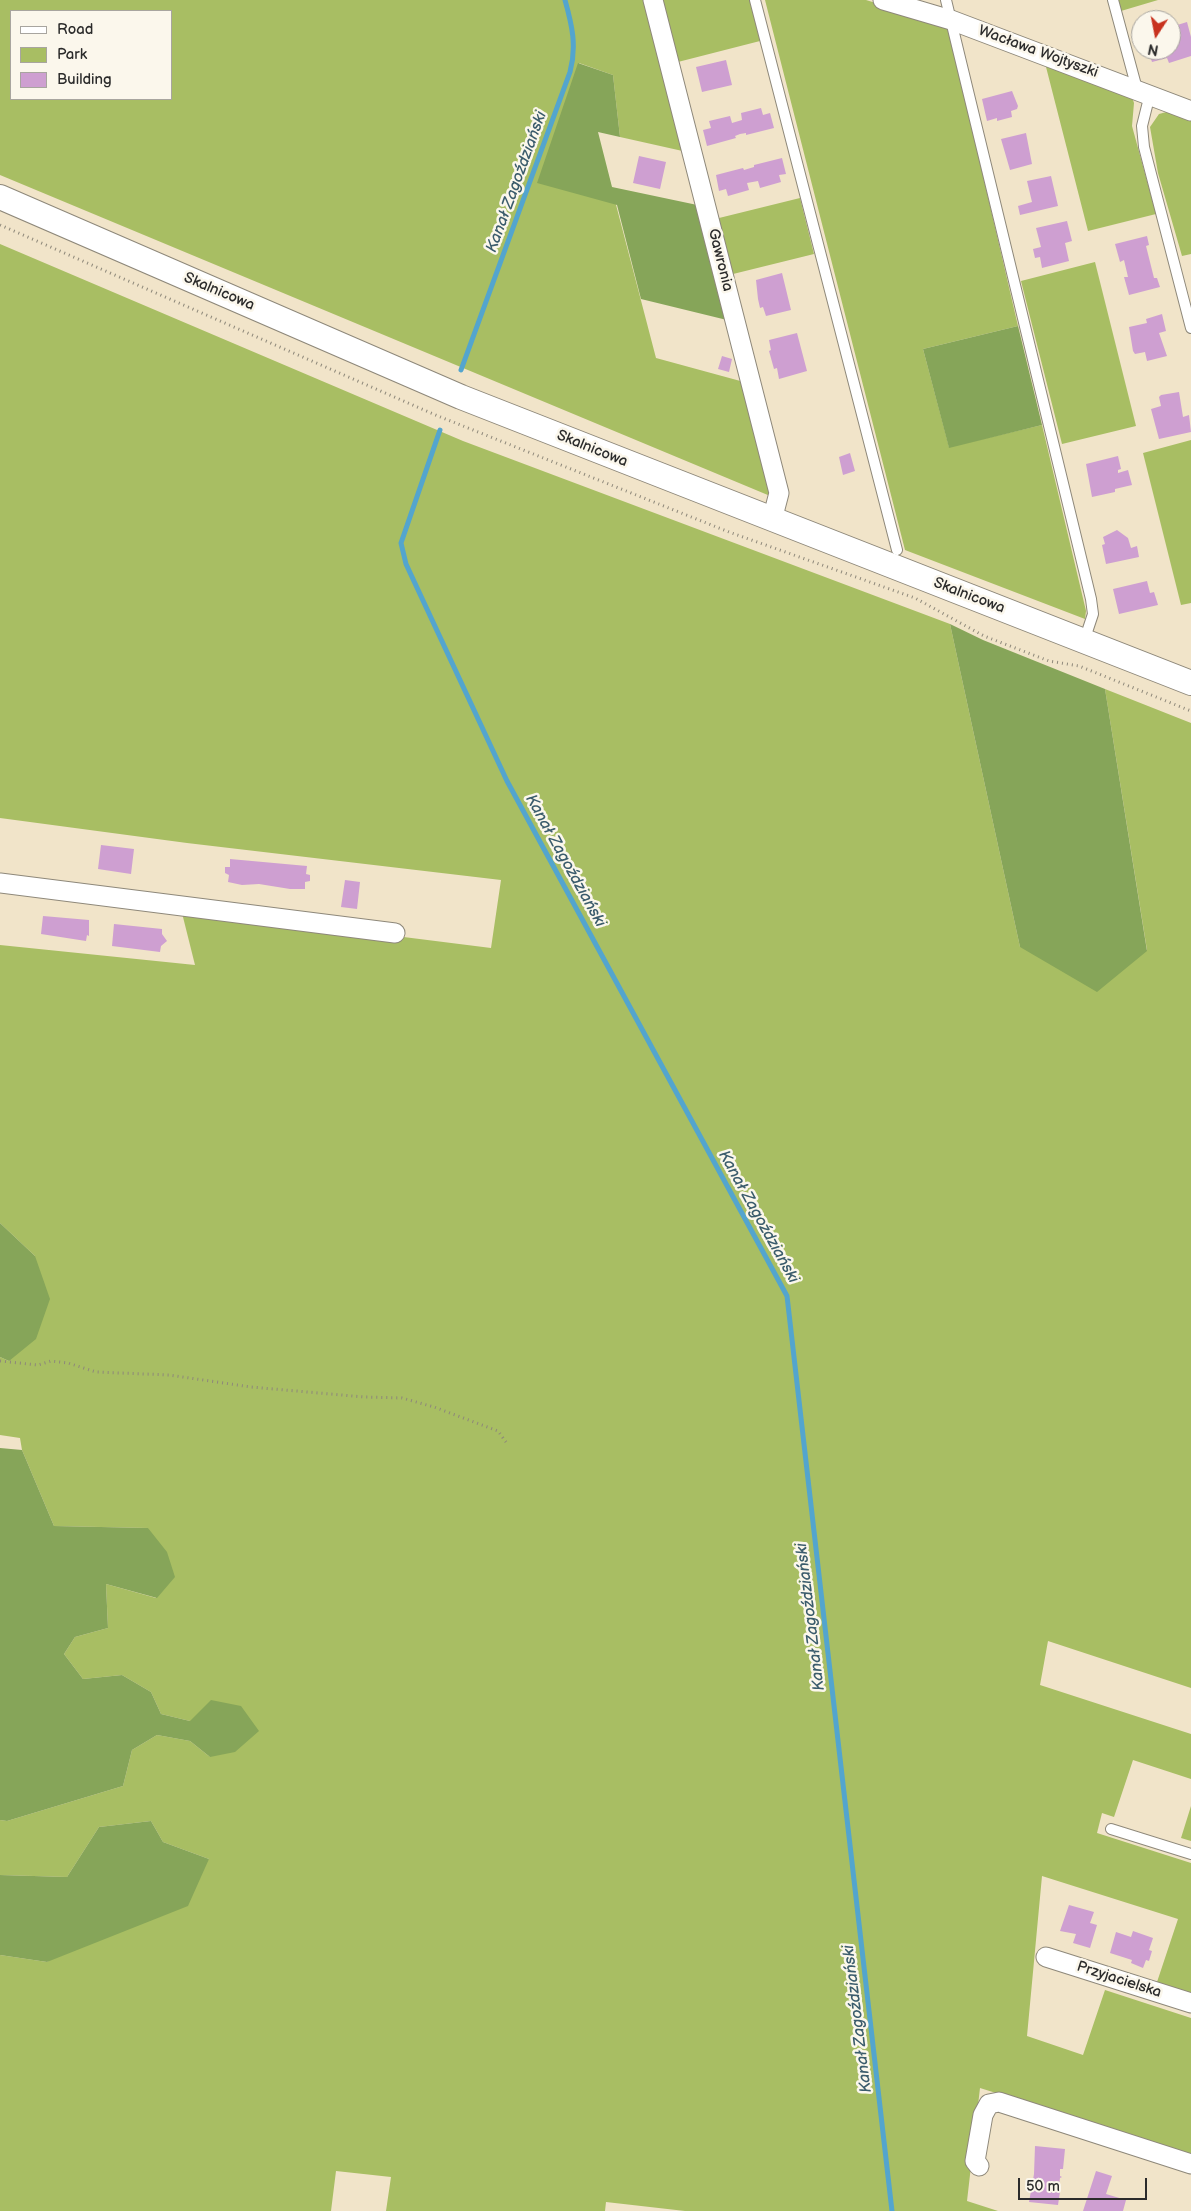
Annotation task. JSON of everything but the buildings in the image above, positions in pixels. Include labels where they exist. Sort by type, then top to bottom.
[{"type":"street","name":"Gawronia","points":[[653,0],[779,493],[772,520]]},
{"type":"street","name":"Wacława Wojtyszki","points":[[883,0],[951,20],[1191,111]]},
{"type":"street","name":"Skalnicowa","points":[[0,198],[461,397],[1191,683]]},
{"type":"street","points":[[0,883],[394,933]]},
{"type":"street","name":"Przyjacielska","points":[[1046,1956],[1191,2003]]},
{"type":"street","points":[[979,2166],[975,2161],[983,2115],[990,2104],[1000,2102],[1191,2164]]},
{"type":"lane","points":[[756,0],[897,550]]},
{"type":"lane","points":[[946,0],[1091,599],[1093,614],[1084,641]]},
{"type":"lane","points":[[1113,0],[1143,92],[1142,126],[1144,147],[1191,328]]},
{"type":"lane","points":[[1111,1829],[1191,1854]]},
{"type":"path","points":[[0,225],[438,416],[729,532],[915,598],[993,640],[1049,661],[1079,666],[1191,710]]},
{"type":"path","points":[[0,1361],[38,1365],[51,1361],[68,1363],[96,1372],[168,1375],[251,1387],[364,1397],[402,1398],[434,1407],[498,1430],[506,1442]]},
{"type":"green space","points":[[0,0],[648,0],[687,152],[620,137],[613,75],[579,63],[656,358],[744,382],[775,498],[0,175]]},
{"type":"green space","points":[[659,0],[750,0],[760,41],[674,63]]},
{"type":"green space","points":[[765,0],[866,0],[948,25],[1018,326],[923,349],[949,447],[1042,425],[1086,611],[1085,619],[905,550]]},
{"type":"green space","points":[[1118,0],[1158,0],[1121,11]]},
{"type":"green space","points":[[578,63],[613,75],[620,137],[598,132],[612,187],[702,206],[731,321],[641,299],[617,205],[537,183]]},
{"type":"green space","points":[[1045,63],[1130,91],[1134,103],[1132,126],[1156,214],[1088,231]]},
{"type":"green space","points":[[1174,110],[1191,118],[1191,254],[1182,256],[1158,173],[1150,127],[1159,114]]},
{"type":"green space","points":[[800,198],[814,254],[729,275],[715,219]]},
{"type":"green space","points":[[0,244],[463,441],[950,624],[1020,947],[1147,950],[1105,689],[1191,723],[1191,1688],[1048,1641],[1040,1685],[1191,1734],[1191,1779],[1133,1760],[1114,1817],[1102,1813],[1097,1833],[1191,1863],[1191,1996],[1156,1985],[1178,1919],[1042,1876],[1027,2036],[1083,2055],[1105,1990],[1191,2018],[1191,2154],[980,2088],[967,2201],[998,2211],[685,2211],[606,2202],[605,2211],[386,2211],[391,2177],[336,2171],[331,2211],[0,2211],[0,1955],[47,1962],[209,1859],[163,1842],[151,1821],[99,1827],[67,1877],[0,1875],[0,1820],[7,1821],[123,1786],[132,1750],[157,1735],[190,1741],[210,1757],[190,1721],[161,1714],[151,1692],[122,1675],[83,1679],[64,1654],[75,1637],[108,1628],[106,1584],[156,1598],[148,1528],[54,1526],[22,1450],[20,1438],[0,1435],[0,1357],[9,1361],[35,1256],[0,1223],[0,945],[195,965],[181,909],[491,948],[501,880],[187,843],[0,818]]},
{"type":"green space","points":[[1095,262],[1136,426],[1062,444],[1021,281]]},
{"type":"green space","points":[[1018,326],[1042,425],[949,448],[923,349]]},
{"type":"green space","points":[[1191,440],[1191,603],[1181,605],[1143,453]]},
{"type":"green space","points":[[950,624],[983,640],[1105,689],[1147,951],[1097,992],[1020,947]]},
{"type":"green space","points":[[0,1223],[35,1256],[50,1299],[36,1339],[9,1361],[0,1357]]},
{"type":"green space","points":[[0,1448],[22,1450],[54,1526],[148,1528],[167,1552],[175,1577],[157,1598],[106,1584],[108,1628],[75,1637],[64,1654],[83,1679],[122,1675],[151,1692],[161,1714],[190,1721],[211,1700],[241,1706],[259,1731],[235,1752],[210,1757],[190,1741],[157,1735],[132,1750],[123,1786],[7,1821],[0,1820]]},
{"type":"green space","points":[[1191,1806],[1191,1841],[1181,1838]]},
{"type":"green space","points":[[151,1821],[163,1842],[209,1859],[188,1906],[47,1962],[0,1955],[0,1875],[67,1877],[99,1827]]},
{"type":"waterway","name":"Kanał Zagoździański","points":[[461,370],[570,72],[573,36],[565,0]]},
{"type":"waterway","name":"Kanał Zagoździański","points":[[440,430],[401,543],[406,564],[507,781],[787,1296],[892,2211]]}]
